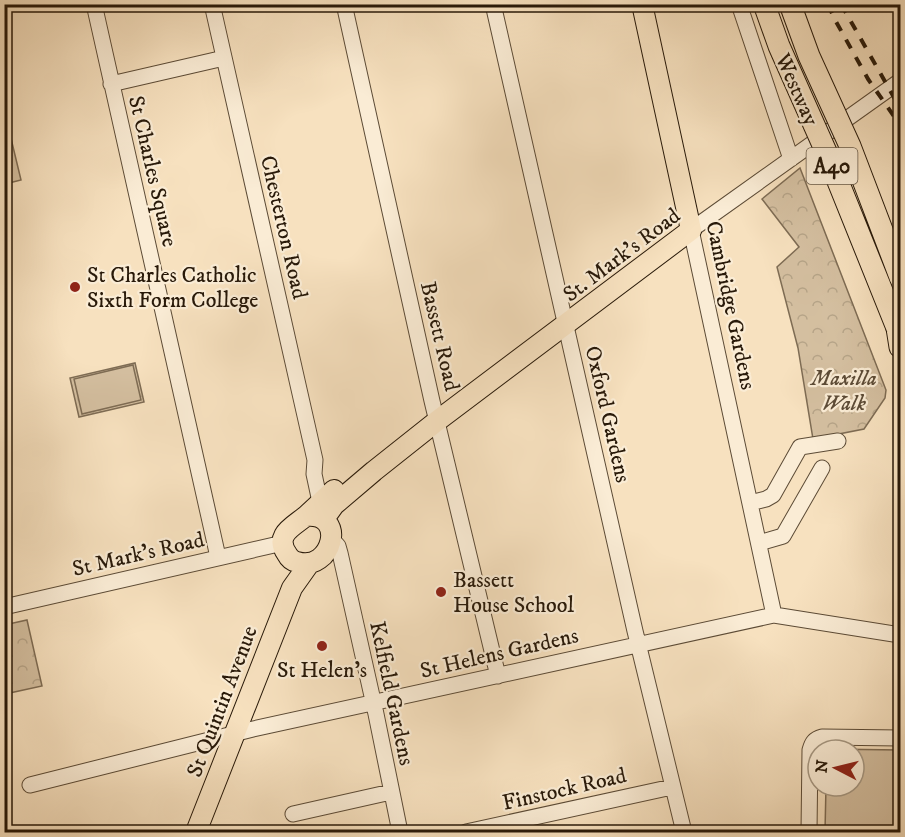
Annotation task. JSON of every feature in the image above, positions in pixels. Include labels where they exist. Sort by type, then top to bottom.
[{"type":"highway","name":"Westway","points":[[764,4],[779,46],[827,154],[899,338]]},
{"type":"highway","name":"Westway","points":[[790,4],[809,56],[850,146],[900,277]]},
{"type":"main road","name":"Cambridge Gardens","points":[[642,4],[692,230]]},
{"type":"main road","name":"St. Mark's Road","points":[[317,512],[334,505],[437,421],[692,230]]},
{"type":"main road","name":"St. Mark's Road","points":[[317,512],[337,489],[374,471]]},
{"type":"main road","name":"St Quintin Avenue","points":[[196,832],[292,588],[309,557],[330,544],[331,531],[317,512],[286,531],[283,538],[309,557]]},
{"type":"street","name":"St Charles Square","points":[[93,4],[218,557]]},
{"type":"street","name":"Chesterton Road","points":[[212,4],[315,460],[317,512]]},
{"type":"street","name":"Bassett Road","points":[[344,4],[437,421],[498,676]]},
{"type":"street","name":"Oxford Gardens","points":[[493,4],[684,832]]},
{"type":"street","points":[[739,4],[790,159]]},
{"type":"street","points":[[111,84],[224,58]]},
{"type":"street","name":"St. Mark's Road","points":[[692,230],[900,81]]},
{"type":"street","name":"Cambridge Gardens","points":[[692,230],[774,615]]},
{"type":"street","points":[[750,503],[773,495],[800,447],[838,441]]},
{"type":"street","name":"Chesterton Road","points":[[315,460],[328,481],[337,489]]},
{"type":"street","points":[[759,543],[783,536],[822,468]]},
{"type":"street","name":"St Mark's Road","points":[[4,607],[218,557],[309,557]]},
{"type":"street","name":"Kelfield Gardens","points":[[309,557],[373,703],[400,832]]},
{"type":"street","points":[[774,615],[900,635]]},
{"type":"street","name":"St Helens Gardens","points":[[30,784],[234,733],[774,615]]},
{"type":"street","points":[[809,832],[812,743],[822,737],[900,738]]},
{"type":"street","name":"Finstock Road","points":[[466,832],[672,787]]},
{"type":"street","points":[[293,814],[391,792]]},
{"type":"green space","points":[[8,126],[21,180],[5,184],[5,127]]},
{"type":"green space","name":"Maxilla Walk","points":[[800,168],[886,390],[885,398],[864,429],[813,439],[798,348],[777,267],[799,247],[762,199]]},
{"type":"green space","points":[[135,363],[144,402],[79,417],[70,378]]},
{"type":"green space","points":[[133,365],[141,400],[82,414],[74,379]]},
{"type":"green space","points":[[27,620],[42,686],[5,694],[4,625]]},
{"type":"green space","points":[[866,750],[900,750],[900,832],[825,832],[826,798],[866,798]]},
{"type":"railway","points":[[828,4],[868,79],[900,125]]},
{"type":"railway","points":[[841,4],[900,108]]},
{"type":"place","name":"St Charles Catholic Sixth Form College","points":[[75,287]]},
{"type":"place","name":"Bassett House School","points":[[441,592]]},
{"type":"place","name":"St Helen's","points":[[322,646]]}]
